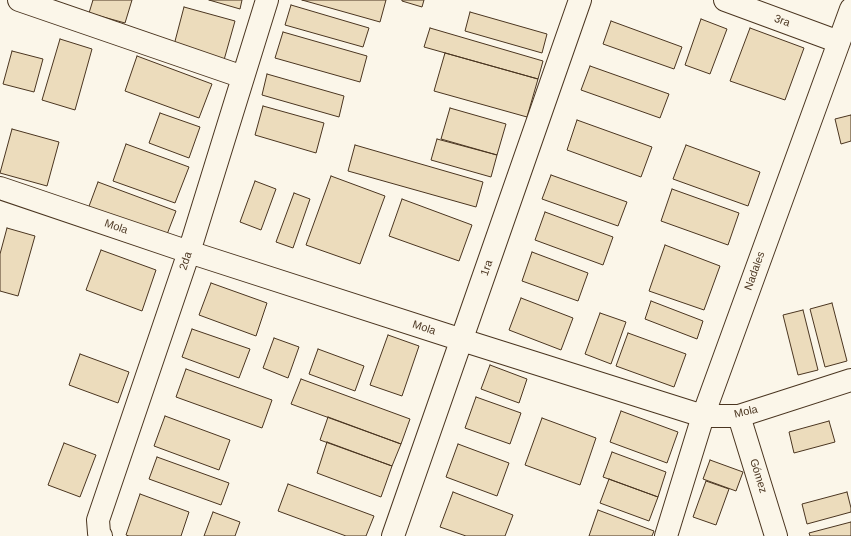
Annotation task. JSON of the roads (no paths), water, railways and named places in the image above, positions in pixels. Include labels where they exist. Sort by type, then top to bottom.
[{"type":"street","points":[[19,0],[244,77]]},
{"type":"street","name":"2da","points":[[100,528],[268,0]]},
{"type":"street","name":"1ra","points":[[393,536],[580,0]]},
{"type":"street","name":"3ra","points":[[725,0],[838,42]]},
{"type":"street","name":"Nadales","points":[[666,536],[703,416],[851,9]]},
{"type":"street","name":"Mola","points":[[0,188],[189,252],[703,416],[739,416],[851,380]]},
{"type":"street","name":"Gómez","points":[[739,416],[776,536]]}]
